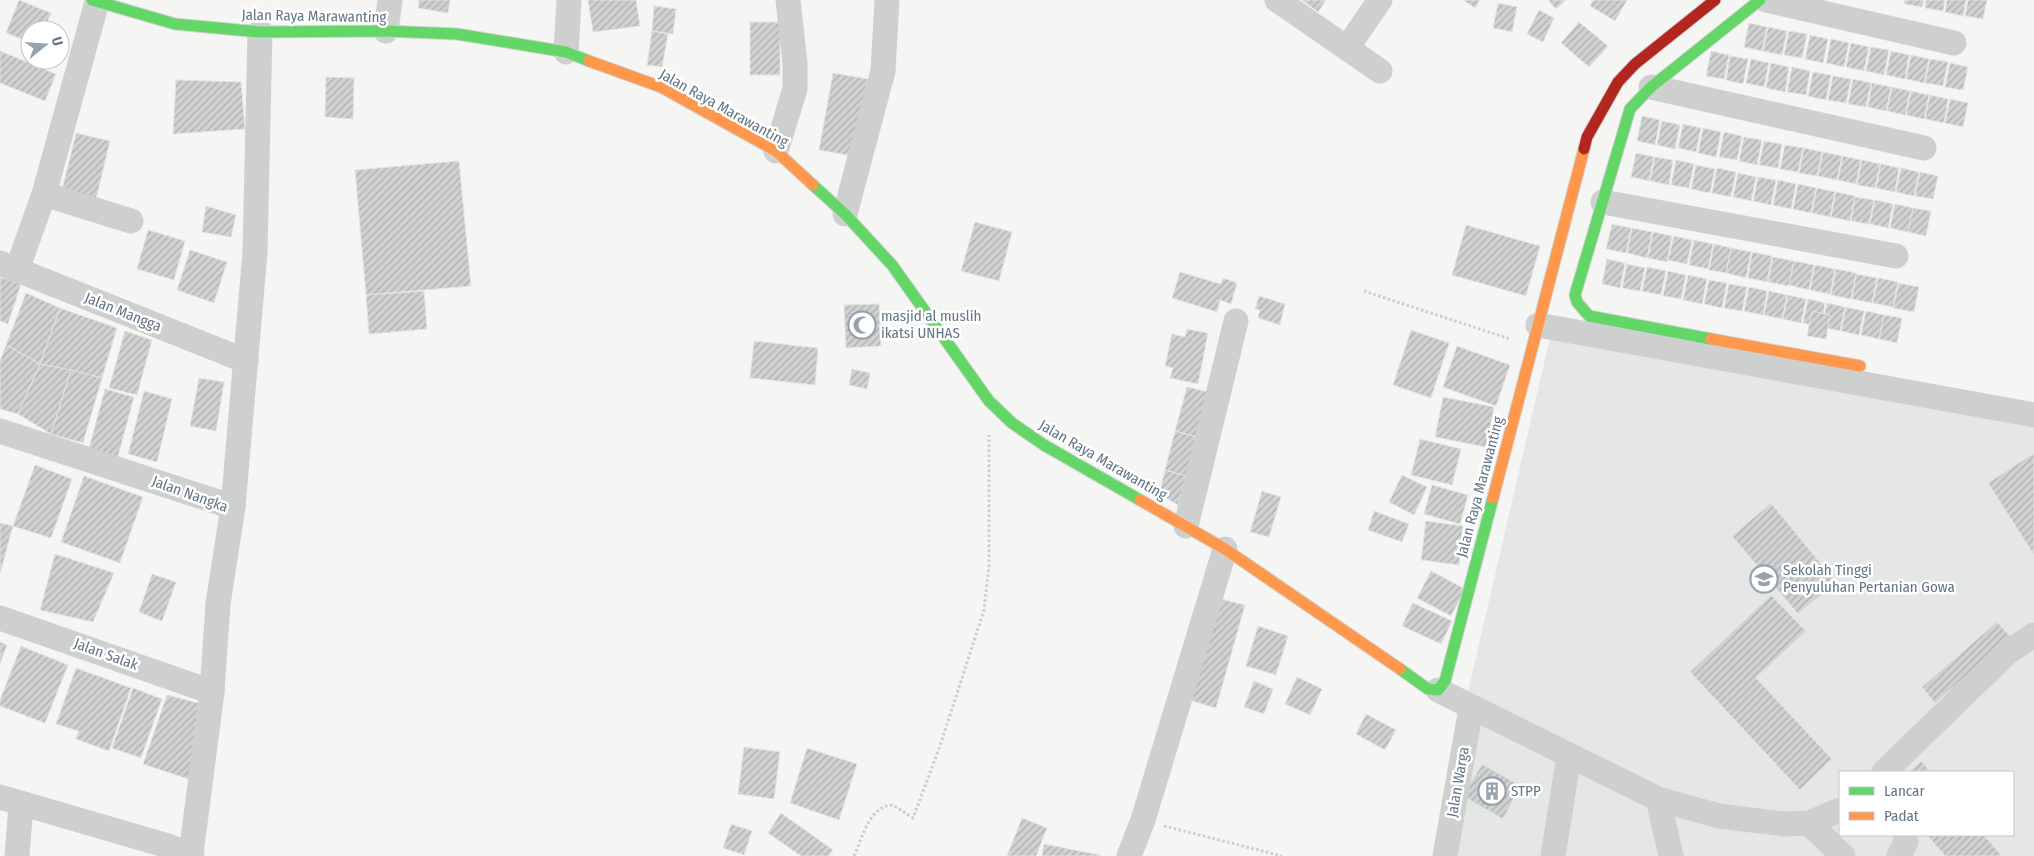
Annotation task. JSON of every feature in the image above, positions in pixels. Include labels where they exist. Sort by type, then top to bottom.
[{"type":"street","points":[[386,31],[390,0]]},
{"type":"street","points":[[566,52],[569,0]]},
{"type":"street","points":[[776,151],[794,89],[795,62],[788,0]]},
{"type":"street","points":[[845,214],[883,71],[887,0]]},
{"type":"street","points":[[1276,0],[1380,71]]},
{"type":"street","points":[[1347,48],[1380,0]]},
{"type":"street","name":"Jalan Raya Marawanting","points":[[95,1],[175,24],[260,32],[386,31],[458,34],[566,52],[661,87],[776,151],[845,214],[897,273],[989,401],[1001,414],[1044,446],[1225,549],[1428,689],[1438,690],[1444,682],[1587,136],[1611,92],[1635,64],[1715,0]]},
{"type":"street","points":[[1760,0],[1651,87],[1630,109],[1575,295],[1577,302],[1589,316],[1860,366]]},
{"type":"street","points":[[1766,0],[1954,43]]},
{"type":"street","points":[[8,267],[44,194],[95,1]]},
{"type":"street","points":[[233,507],[255,252],[260,32]]},
{"type":"street","points":[[1651,87],[1924,148]]},
{"type":"street","points":[[44,194],[131,222]]},
{"type":"street","points":[[1603,202],[1896,256]]},
{"type":"street","name":"Jalan Mangga","points":[[8,267],[246,361]]},
{"type":"street","points":[[1186,526],[1236,321]]},
{"type":"street","points":[[1535,335],[2034,415]]},
{"type":"street","name":"Jalan Nangka","points":[[0,431],[233,507],[218,604],[212,692],[192,855]]},
{"type":"street","points":[[1129,856],[1143,820],[1225,549]]},
{"type":"street","name":"Jalan Salak","points":[[0,618],[212,692]]},
{"type":"street","points":[[1885,771],[2008,652],[2034,635]]},
{"type":"street","points":[[1438,690],[1658,799],[1719,816],[1784,824],[1809,823],[1839,810]]},
{"type":"street","name":"Jalan Warga","points":[[1445,856],[1471,708]]},
{"type":"street","points":[[1553,856],[1569,756]]},
{"type":"street","points":[[1658,799],[1671,856]]},
{"type":"street","points":[[17,856],[11,801],[168,846],[192,855]]},
{"type":"street","points":[[1809,823],[1843,856]]},
{"type":"street","points":[[1899,856],[1906,842],[1904,836]]},
{"type":"path","points":[[1364,291],[1535,335]]},
{"type":"path","points":[[854,856],[871,820],[882,807],[893,805],[913,818],[940,746],[984,610],[989,566],[989,401]]},
{"type":"path","points":[[1143,820],[1282,856]]},
{"type":"shaded area","name":"Sekolah Tinggi Penyuluhan Pertanian Gowa","points":[[1552,329],[2034,428],[2034,856],[1439,856],[1459,730]]},
{"type":"building","points":[[19,0],[51,13],[48,20],[20,20],[20,38],[6,33]]},
{"type":"building","points":[[419,0],[450,0],[448,13],[418,8]]},
{"type":"building","points":[[588,0],[636,0],[640,26],[593,32]]},
{"type":"building","points":[[1302,0],[1326,0],[1318,12]]},
{"type":"building","points":[[1463,0],[1480,0],[1475,8]]},
{"type":"building","points":[[1548,0],[1566,0],[1556,9]]},
{"type":"building","points":[[1593,0],[1627,0],[1615,21],[1590,6]]},
{"type":"building","points":[[1905,0],[1924,0],[1922,7],[1904,4]]},
{"type":"building","points":[[1926,0],[1945,0],[1943,11],[1925,8]]},
{"type":"building","points":[[1947,0],[1966,0],[1963,16],[1945,12]]},
{"type":"building","points":[[1968,0],[1987,0],[1983,19],[1965,16]]},
{"type":"building","points":[[1498,3],[1517,7],[1512,32],[1493,28]]},
{"type":"building","points":[[654,6],[676,9],[673,34],[652,31]]},
{"type":"building","points":[[1539,10],[1554,18],[1543,42],[1527,34]]},
{"type":"building","points":[[750,22],[780,22],[780,75],[750,75]]},
{"type":"building","points":[[1579,22],[1608,46],[1589,67],[1561,43]]},
{"type":"building","points":[[1749,23],[1767,27],[1762,51],[1744,47]]},
{"type":"building","points":[[1768,27],[1787,31],[1782,55],[1763,51]]},
{"type":"building","points":[[652,31],[668,34],[662,67],[647,65]]},
{"type":"building","points":[[1789,31],[1807,34],[1802,58],[1784,55]]},
{"type":"building","points":[[1810,35],[1828,39],[1823,63],[1805,59]]},
{"type":"building","points":[[1831,39],[1849,43],[1844,67],[1826,63]]},
{"type":"building","points":[[1851,43],[1869,47],[1864,71],[1846,67]]},
{"type":"building","points":[[1871,47],[1889,50],[1884,75],[1866,71]]},
{"type":"building","points":[[0,51],[20,59],[20,70],[46,70],[56,74],[45,101],[0,83]]},
{"type":"building","points":[[1711,51],[1729,55],[1724,79],[1706,76]]},
{"type":"building","points":[[1891,51],[1909,55],[1905,79],[1886,75]]},
{"type":"building","points":[[1911,55],[1929,59],[1924,83],[1906,79]]},
{"type":"building","points":[[1730,56],[1748,59],[1743,84],[1726,80]]},
{"type":"building","points":[[1751,59],[1769,63],[1764,87],[1746,83]]},
{"type":"building","points":[[1930,59],[1948,62],[1943,86],[1925,83]]},
{"type":"building","points":[[1771,63],[1789,67],[1785,92],[1766,88]]},
{"type":"building","points":[[1950,63],[1968,67],[1963,90],[1945,87]]},
{"type":"building","points":[[1792,67],[1810,71],[1806,95],[1787,92]]},
{"type":"building","points":[[1813,72],[1831,75],[1826,100],[1808,96]]},
{"type":"building","points":[[833,73],[868,79],[853,156],[819,150]]},
{"type":"building","points":[[1833,76],[1851,79],[1846,103],[1828,100]]},
{"type":"building","points":[[326,77],[354,78],[353,119],[325,117]]},
{"type":"building","points":[[1853,79],[1871,83],[1866,107],[1848,104]]},
{"type":"building","points":[[176,80],[241,82],[245,129],[173,134]]},
{"type":"building","points":[[1872,83],[1891,87],[1886,111],[1868,107]]},
{"type":"building","points":[[1892,87],[1910,91],[1905,115],[1887,111]]},
{"type":"building","points":[[1911,91],[1929,95],[1924,119],[1906,115]]},
{"type":"building","points":[[1930,95],[1948,99],[1944,123],[1925,119]]},
{"type":"building","points":[[1950,99],[1968,103],[1963,127],[1945,123]]},
{"type":"building","points":[[1642,116],[1660,120],[1655,145],[1637,141]]},
{"type":"building","points":[[1662,121],[1680,125],[1675,149],[1657,145]]},
{"type":"building","points":[[1683,124],[1701,128],[1696,152],[1678,148]]},
{"type":"building","points":[[1703,128],[1721,132],[1716,157],[1698,153]]},
{"type":"building","points":[[1724,132],[1742,136],[1737,160],[1719,157]]},
{"type":"building","points":[[76,133],[110,141],[94,207],[60,198]]},
{"type":"building","points":[[1744,137],[1762,140],[1757,165],[1739,161]]},
{"type":"building","points":[[1764,141],[1782,144],[1778,168],[1759,165]]},
{"type":"building","points":[[1785,145],[1803,148],[1798,172],[1780,169]]},
{"type":"building","points":[[1804,148],[1822,152],[1817,176],[1799,173]]},
{"type":"building","points":[[1823,152],[1842,156],[1837,180],[1818,176]]},
{"type":"building","points":[[1636,153],[1654,157],[1649,181],[1631,177]]},
{"type":"building","points":[[1843,156],[1861,160],[1856,184],[1838,180]]},
{"type":"building","points":[[1655,157],[1673,160],[1669,185],[1650,181]]},
{"type":"building","points":[[1676,160],[1694,164],[1689,188],[1671,185]]},
{"type":"building","points":[[1862,160],[1880,164],[1875,188],[1857,185]]},
{"type":"building","points":[[459,161],[471,286],[366,295],[355,170]]},
{"type":"building","points":[[1881,164],[1899,168],[1895,192],[1876,188]]},
{"type":"building","points":[[1696,165],[1715,169],[1710,193],[1691,189]]},
{"type":"building","points":[[1717,168],[1736,172],[1731,197],[1712,193]]},
{"type":"building","points":[[1901,168],[1919,172],[1914,196],[1896,192]]},
{"type":"building","points":[[1920,172],[1938,176],[1933,199],[1915,196]]},
{"type":"building","points":[[1738,173],[1756,177],[1751,201],[1733,197]]},
{"type":"building","points":[[1758,177],[1776,180],[1771,205],[1753,201]]},
{"type":"building","points":[[1778,180],[1796,184],[1791,209],[1773,205]]},
{"type":"building","points":[[1798,184],[1816,188],[1811,213],[1793,209]]},
{"type":"building","points":[[1817,188],[1835,192],[1830,217],[1812,213]]},
{"type":"building","points":[[1836,192],[1855,196],[1850,221],[1831,217]]},
{"type":"building","points":[[1855,197],[1874,200],[1869,224],[1851,221]]},
{"type":"building","points":[[1875,200],[1893,204],[1888,228],[1870,224]]},
{"type":"building","points":[[1895,204],[1913,208],[1908,232],[1890,228]]},
{"type":"building","points":[[206,206],[236,215],[231,237],[202,232]]},
{"type":"building","points":[[1913,208],[1931,211],[1926,236],[1908,232]]},
{"type":"building","points":[[975,222],[1012,232],[999,281],[961,271]]},
{"type":"building","points":[[1612,224],[1631,228],[1626,253],[1606,249]]},
{"type":"building","points":[[1466,225],[1540,246],[1526,296],[1452,275]]},
{"type":"building","points":[[1632,228],[1652,232],[1647,258],[1627,253]]},
{"type":"building","points":[[148,230],[185,241],[174,280],[137,269]]},
{"type":"building","points":[[1653,232],[1672,236],[1667,262],[1648,258]]},
{"type":"building","points":[[1674,236],[1692,240],[1687,264],[1668,260]]},
{"type":"building","points":[[1694,240],[1713,244],[1708,269],[1689,265]]},
{"type":"building","points":[[1714,244],[1731,248],[1726,273],[1709,270]]},
{"type":"building","points":[[1731,248],[1751,252],[1746,278],[1726,273]]},
{"type":"building","points":[[190,250],[227,262],[214,303],[177,290]]},
{"type":"building","points":[[1752,252],[1772,256],[1767,282],[1748,278]]},
{"type":"building","points":[[1773,257],[1794,261],[1789,286],[1768,282]]},
{"type":"building","points":[[1607,259],[1625,263],[1620,288],[1602,284]]},
{"type":"building","points":[[1794,261],[1814,265],[1809,290],[1789,285]]},
{"type":"building","points":[[1627,264],[1645,268],[1640,291],[1622,288]]},
{"type":"building","points":[[1815,265],[1835,269],[1830,294],[1810,290]]},
{"type":"building","points":[[1647,267],[1666,271],[1661,295],[1642,291]]},
{"type":"building","points":[[1836,269],[1856,273],[1851,299],[1831,295]]},
{"type":"building","points":[[1668,271],[1686,275],[1681,299],[1663,296]]},
{"type":"building","points":[[1180,272],[1221,284],[1223,278],[1237,283],[1231,304],[1220,300],[1217,312],[1172,298]]},
{"type":"building","points":[[1856,274],[1877,278],[1872,303],[1852,299]]},
{"type":"building","points":[[1688,275],[1707,279],[1702,304],[1683,300]]},
{"type":"building","points":[[0,277],[21,284],[8,324],[0,321]]},
{"type":"building","points":[[1878,278],[1898,282],[1893,307],[1873,303]]},
{"type":"building","points":[[1709,280],[1727,283],[1722,308],[1704,304]]},
{"type":"building","points":[[1899,283],[1919,287],[1914,312],[1893,308]]},
{"type":"building","points":[[1729,284],[1747,287],[1742,311],[1724,308]]},
{"type":"building","points":[[1749,287],[1767,291],[1763,315],[1744,311]]},
{"type":"building","points":[[424,291],[427,329],[369,334],[366,295]]},
{"type":"building","points":[[1769,291],[1787,295],[1782,319],[1764,315]]},
{"type":"building","points":[[26,293],[60,308],[40,364],[6,345]]},
{"type":"building","points":[[1788,295],[1806,299],[1801,323],[1783,319]]},
{"type":"building","points":[[1259,296],[1285,304],[1280,325],[1258,318],[1260,310],[1255,309]]},
{"type":"building","points":[[1808,299],[1825,303],[1821,327],[1803,323]]},
{"type":"building","points":[[1827,303],[1845,307],[1840,331],[1822,327]]},
{"type":"building","name":"masjid al muslih ikatsi UNHAS","points":[[879,304],[881,346],[846,348],[844,305]]},
{"type":"building","points":[[1846,307],[1864,311],[1859,335],[1841,331]]},
{"type":"building","points":[[60,308],[117,328],[102,378],[40,364]]},
{"type":"building","points":[[1812,311],[1830,315],[1826,339],[1807,336]]},
{"type":"building","points":[[1866,311],[1884,315],[1879,339],[1861,335]]},
{"type":"building","points":[[1884,315],[1902,318],[1897,343],[1879,339]]},
{"type":"building","points":[[1187,329],[1208,333],[1198,384],[1170,378],[1173,368],[1165,366],[1172,334],[1185,337]]},
{"type":"building","points":[[1411,330],[1449,343],[1431,398],[1393,385]]},
{"type":"building","points":[[125,331],[152,340],[137,395],[109,388]]},
{"type":"building","points":[[754,341],[818,348],[815,385],[750,378]]},
{"type":"building","points":[[6,345],[40,364],[18,414],[0,409],[0,361]]},
{"type":"building","points":[[1457,346],[1510,365],[1496,406],[1443,387]]},
{"type":"building","points":[[40,364],[71,370],[51,434],[18,414]]},
{"type":"building","points":[[852,369],[870,373],[867,389],[849,385]]},
{"type":"building","points":[[71,370],[102,378],[83,443],[51,434]]},
{"type":"building","points":[[199,378],[224,382],[216,431],[190,426]]},
{"type":"building","points":[[1187,387],[1208,392],[1196,437],[1175,431]]},
{"type":"building","points":[[105,389],[134,397],[117,460],[88,452]]},
{"type":"building","points":[[144,391],[172,399],[157,462],[128,454]]},
{"type":"building","points":[[1443,397],[1494,407],[1486,447],[1435,437]]},
{"type":"building","points":[[1175,431],[1196,437],[1186,476],[1165,470]]},
{"type":"building","points":[[1420,439],[1461,449],[1452,485],[1411,475]]},
{"type":"building","points":[[2034,453],[2034,555],[1988,483]]},
{"type":"building","points":[[35,465],[72,479],[51,538],[13,526]]},
{"type":"building","points":[[1165,470],[1186,476],[1178,505],[1159,494]]},
{"type":"building","points":[[1402,475],[1427,487],[1414,515],[1389,502]]},
{"type":"building","points":[[84,476],[143,497],[120,563],[61,542]]},
{"type":"building","points":[[1432,485],[1468,495],[1460,524],[1424,514]]},
{"type":"building","points":[[1262,491],[1281,497],[1269,537],[1250,532]]},
{"type":"building","points":[[1771,503],[1836,582],[1798,614],[1732,536]]},
{"type":"building","points":[[1374,511],[1409,524],[1402,542],[1368,530]]},
{"type":"building","points":[[1426,521],[1463,526],[1459,565],[1421,560]]},
{"type":"building","points":[[0,523],[13,526],[0,574]]},
{"type":"building","points":[[55,554],[114,573],[93,622],[40,610]]},
{"type":"building","points":[[1431,571],[1465,589],[1451,616],[1417,598]]},
{"type":"building","points":[[152,574],[176,582],[162,621],[139,612]]},
{"type":"building","points":[[1771,595],[1806,631],[1756,678],[1832,759],[1800,790],[1690,672]]},
{"type":"building","points":[[1217,598],[1245,605],[1216,708],[1189,700]]},
{"type":"building","points":[[1413,603],[1452,621],[1441,644],[1402,626]]},
{"type":"building","points":[[1997,622],[2011,637],[1935,703],[1922,687]]},
{"type":"building","points":[[1258,626],[1288,636],[1276,675],[1246,666]]},
{"type":"building","points":[[0,642],[7,645],[0,664]]},
{"type":"building","points":[[21,646],[68,665],[45,723],[0,706],[0,700]]},
{"type":"building","points":[[76,668],[131,688],[109,751],[76,739],[79,731],[56,724]]},
{"type":"building","points":[[1297,677],[1322,689],[1310,715],[1285,704]]},
{"type":"building","points":[[1254,681],[1273,689],[1264,714],[1244,707]]},
{"type":"building","points":[[133,688],[162,699],[141,758],[112,748]]},
{"type":"building","points":[[167,695],[202,704],[191,780],[143,764]]},
{"type":"building","points":[[1366,714],[1396,730],[1385,750],[1356,734]]},
{"type":"building","points":[[744,747],[780,752],[774,799],[738,794]]},
{"type":"building","points":[[807,748],[857,764],[839,820],[790,803]]},
{"type":"building","points":[[1921,761],[1930,771],[1910,771]]},
{"type":"building","name":"STPP","points":[[1482,764],[1521,786],[1503,819],[1463,796]]},
{"type":"building","points":[[781,813],[833,850],[829,856],[801,856],[768,833]]},
{"type":"building","points":[[1022,818],[1047,828],[1036,856],[1007,856]]},
{"type":"building","points":[[731,824],[752,831],[744,855],[723,848]]},
{"type":"building","points":[[1928,836],[1985,836],[2002,856],[1945,856]]},
{"type":"building","points":[[1044,844],[1100,855],[1100,856],[1042,856]]},
{"type":"traffic: fast","points":[[92,0],[175,24],[260,32],[386,31],[457,34],[566,52],[589,61]]},
{"type":"traffic: fast","points":[[1711,339],[1589,316],[1577,302],[1575,295],[1630,109],[1651,87],[1760,0]]},
{"type":"traffic: fast","points":[[813,185],[845,214],[892,265],[989,401],[1012,423],[1044,445],[1140,500]]},
{"type":"traffic: fast","points":[[1400,669],[1428,689],[1438,690],[1445,681],[1493,498]]},
{"type":"traffic: slow","points":[[589,61],[661,87],[776,151],[813,185]]},
{"type":"traffic: slow","points":[[1493,498],[1584,149]]},
{"type":"traffic: slow","points":[[1711,339],[1860,366]]},
{"type":"traffic: slow","points":[[1140,500],[1225,549],[1400,669]]},
{"type":"traffic: jam","points":[[1584,149],[1587,137],[1618,82],[1635,64],[1715,0]]},
{"type":"place","name":"masjid al muslih ikatsi UNHAS","points":[[862,325]]},
{"type":"place","name":"Sekolah Tinggi Penyuluhan Pertanian Gowa","points":[[1764,579]]},
{"type":"place","name":"STPP","points":[[1492,791]]}]
